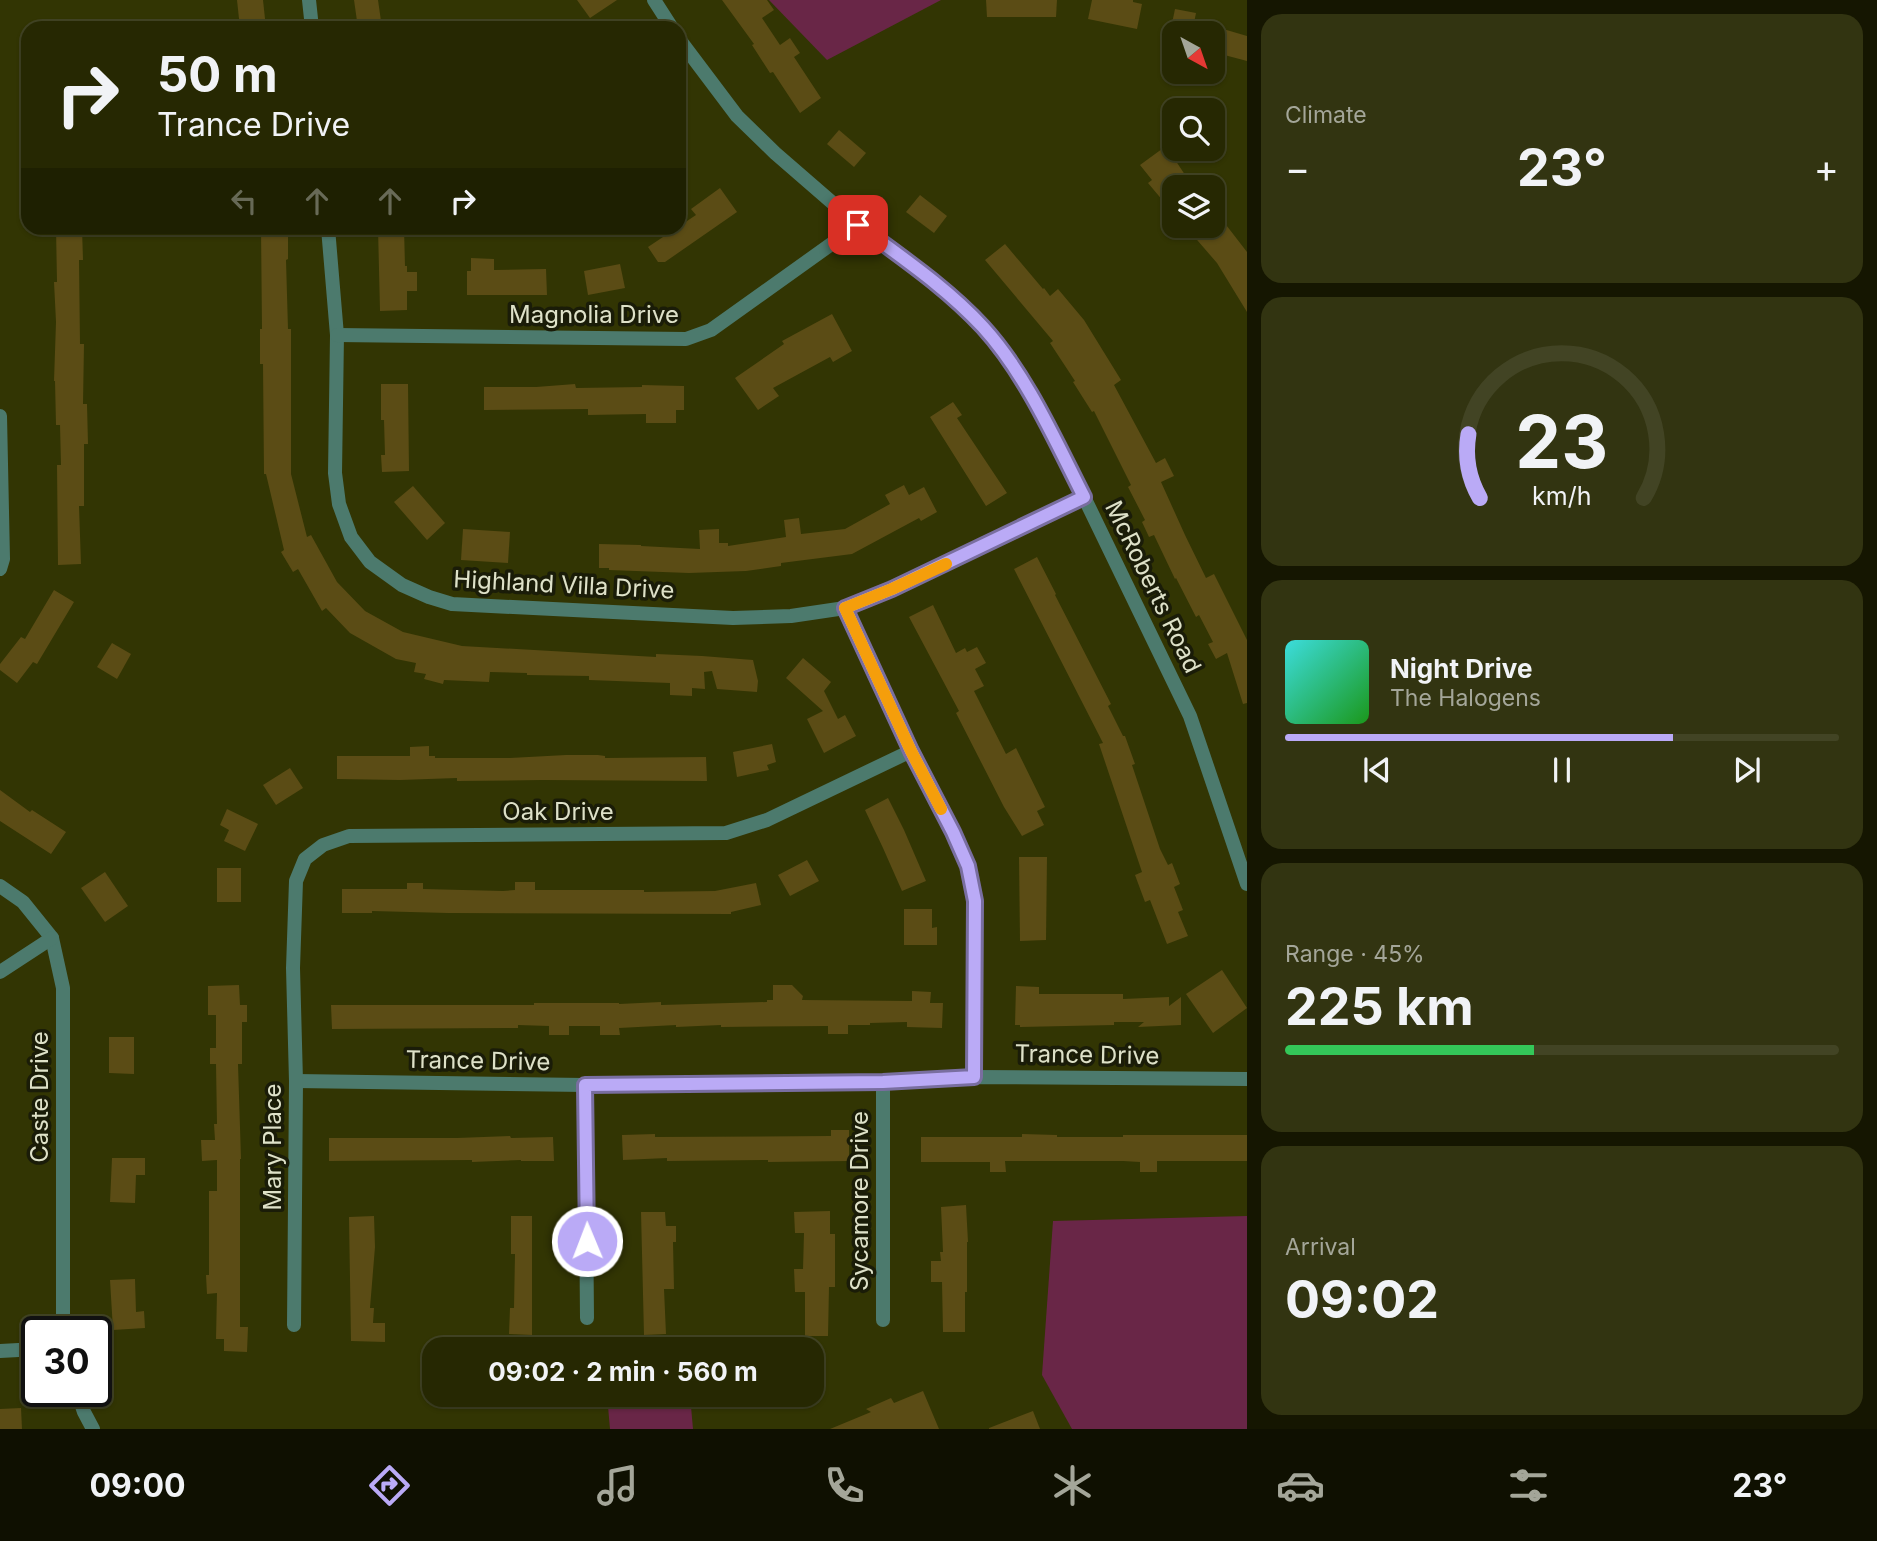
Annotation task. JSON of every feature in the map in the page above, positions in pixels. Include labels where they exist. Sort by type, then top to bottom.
[{"type":"street","points":[[309,0],[311,21]]},
{"type":"street","points":[[654,0],[667,21]]},
{"type":"street","name":"McRoberts Road","points":[[686,48],[737,116],[775,153],[858,225],[952,296],[984,328],[1013,366],[1084,497],[1190,716],[1247,884]]},
{"type":"street","name":"Magnolia Drive","points":[[337,335],[686,339],[711,330],[858,225]]},
{"type":"street","name":"Highland Villa Drive","points":[[329,235],[337,335],[335,473],[339,504],[351,537],[370,562],[402,585],[429,597],[465,605],[733,618],[791,615],[845,608],[892,589],[1084,497]]},
{"type":"street","points":[[0,416],[3,559],[0,569]]},
{"type":"street","points":[[845,608],[968,866],[975,901],[974,1077]]},
{"type":"street","name":"Oak Drive","points":[[293,968],[296,881],[305,859],[323,845],[349,836],[381,835],[726,833],[767,820],[911,751]]},
{"type":"street","name":"Caste Drive","points":[[0,886],[23,902],[52,938],[62,988],[63,1316]]},
{"type":"street","points":[[0,972],[52,938]]},
{"type":"street","name":"Mary Place","points":[[293,968],[296,1082],[294,1325]]},
{"type":"street","name":"Trance Drive","points":[[296,1082],[585,1085],[883,1082],[974,1077],[1247,1079]]},
{"type":"street","name":"Sycamore Drive","points":[[883,1082],[883,1320]]},
{"type":"street","points":[[585,1085],[587,1318]]},
{"type":"street","points":[[0,1351],[21,1350]]},
{"type":"street","points":[[82,1407],[93,1429]]},
{"type":"shaded area","points":[[769,0],[941,0],[827,60]]},
{"type":"shaded area","points":[[1247,1216],[1247,1429],[1072,1429],[1042,1375],[1053,1221]]},
{"type":"shaded area","points":[[608,1407],[691,1407],[693,1429],[610,1429]]},
{"type":"building","points":[[237,0],[263,0],[265,21],[239,21]]},
{"type":"building","points":[[354,0],[378,0],[381,21],[357,21]]},
{"type":"building","points":[[577,0],[617,0],[590,18]]},
{"type":"building","points":[[722,0],[767,0],[774,10],[762,18],[780,45],[790,38],[800,53],[794,57],[821,98],[800,113]]},
{"type":"building","points":[[986,0],[1057,0],[1056,17],[987,17]]},
{"type":"building","points":[[1092,0],[1133,0],[1142,4],[1137,29],[1088,19]]},
{"type":"building","points":[[1175,9],[1196,13],[1194,21],[1172,21]]},
{"type":"building","points":[[1225,30],[1247,36],[1247,61],[1225,55]]},
{"type":"building","points":[[839,130],[866,153],[854,167],[827,144]]},
{"type":"building","points":[[1162,149],[1162,161],[1176,161],[1185,175],[1162,175],[1162,200],[1148,183],[1152,180],[1140,165]]},
{"type":"building","points":[[720,188],[737,212],[665,262],[658,262],[648,247],[666,235],[686,235],[686,222],[696,215],[691,209]]},
{"type":"building","points":[[920,195],[947,216],[934,233],[906,212]]},
{"type":"building","points":[[1225,224],[1247,252],[1247,312],[1217,263],[1195,238],[1225,238]]},
{"type":"building","points":[[56,235],[82,235],[83,260],[79,260],[80,344],[84,344],[83,404],[87,404],[88,444],[84,444],[84,506],[79,506],[81,564],[58,565],[57,465],[61,465],[60,425],[56,425],[54,381],[54,282],[57,282]]},
{"type":"building","points":[[261,235],[288,235],[286,260],[288,329],[291,329],[291,474],[307,537],[311,535],[337,582],[365,611],[403,632],[462,646],[753,660],[758,681],[757,692],[717,689],[712,671],[704,672],[705,689],[692,688],[692,696],[670,695],[670,683],[589,680],[589,676],[527,673],[490,672],[489,682],[444,680],[443,684],[424,679],[426,674],[414,672],[416,663],[396,659],[350,633],[326,608],[322,611],[298,569],[293,572],[281,552],[284,550],[264,474],[263,364],[260,364]]},
{"type":"building","points":[[378,235],[404,235],[405,266],[407,272],[417,272],[417,291],[407,291],[407,310],[380,311]]},
{"type":"building","points":[[1005,244],[1050,296],[1058,289],[1084,320],[1121,380],[1114,385],[1156,463],[1165,458],[1174,476],[1161,482],[1206,578],[1214,574],[1247,640],[1247,703],[1243,704],[1227,653],[1216,659],[1208,644],[1213,642],[1199,615],[1196,617],[1154,535],[1149,537],[1142,522],[1145,520],[1128,487],[1131,485],[1094,411],[1092,412],[1050,343],[1053,341],[985,260]]},
{"type":"building","points":[[471,258],[494,259],[494,270],[546,269],[547,295],[467,295],[467,271],[471,271]]},
{"type":"building","points":[[620,264],[625,288],[588,295],[584,271]]},
{"type":"building","points":[[832,314],[852,351],[833,362],[830,357],[773,388],[779,396],[758,410],[735,378],[784,344],[782,341]]},
{"type":"building","points":[[381,384],[408,384],[409,471],[382,472],[381,455],[385,455]]},
{"type":"building","points":[[575,384],[576,388],[684,386],[684,410],[676,410],[676,423],[646,423],[646,414],[588,415],[588,409],[484,410],[484,387]]},
{"type":"building","points":[[953,402],[962,415],[957,418],[1007,493],[986,506],[930,417]]},
{"type":"building","points":[[904,485],[909,495],[924,487],[937,512],[921,521],[919,518],[852,554],[781,563],[781,566],[746,571],[689,573],[599,568],[599,544],[700,549],[699,530],[719,529],[719,543],[728,543],[728,546],[786,537],[784,520],[799,518],[801,534],[845,529],[890,504],[885,495]]},
{"type":"building","points":[[413,486],[445,523],[427,540],[394,502]]},
{"type":"building","points":[[463,529],[510,532],[508,563],[461,560]]},
{"type":"building","points":[[1037,557],[1125,736],[1160,849],[1168,865],[1172,863],[1180,884],[1174,887],[1183,910],[1178,912],[1188,936],[1167,944],[1150,900],[1145,902],[1135,875],[1142,872],[1099,744],[1103,743],[1014,569]]},
{"type":"building","points":[[54,590],[74,602],[37,664],[33,662],[17,683],[0,670],[0,664],[21,637],[25,639]]},
{"type":"building","points":[[933,605],[956,653],[965,648],[967,652],[977,647],[986,663],[975,669],[984,686],[974,691],[1006,754],[1016,748],[1045,807],[1037,811],[1044,825],[1022,836],[1004,807],[956,713],[959,711],[909,617]]},
{"type":"building","points":[[112,643],[131,654],[117,679],[97,667]]},
{"type":"building","points":[[803,658],[831,682],[824,691],[838,719],[845,715],[856,736],[824,753],[807,719],[823,711],[786,678]]},
{"type":"building","points":[[772,744],[776,762],[767,765],[769,770],[737,777],[733,752]]},
{"type":"building","points":[[429,746],[429,756],[435,758],[566,755],[598,755],[605,758],[706,757],[707,781],[337,779],[337,756],[410,756],[410,747]]},
{"type":"building","points":[[290,768],[303,788],[276,805],[263,785]]},
{"type":"building","points":[[0,790],[30,812],[32,810],[66,832],[51,854],[0,821]]},
{"type":"building","points":[[888,798],[926,881],[902,891],[865,810]]},
{"type":"building","points":[[227,809],[258,824],[245,851],[224,841],[229,830],[220,825]]},
{"type":"building","points":[[1019,857],[1047,857],[1046,940],[1020,941]]},
{"type":"building","points":[[807,860],[819,881],[790,896],[778,875]]},
{"type":"building","points":[[217,868],[241,868],[241,902],[217,902]]},
{"type":"building","points":[[105,872],[128,906],[105,922],[81,888]]},
{"type":"building","points":[[515,882],[535,882],[535,890],[644,892],[715,891],[756,883],[761,905],[731,914],[342,913],[342,889],[407,889],[407,883],[423,883],[423,889],[503,891],[515,890]]},
{"type":"building","points":[[904,909],[932,909],[932,928],[937,927],[937,945],[904,945]]},
{"type":"building","points":[[1222,970],[1247,1008],[1213,1033],[1186,994]]},
{"type":"building","points":[[239,985],[240,1005],[247,1005],[247,1022],[242,1022],[242,1064],[238,1064],[241,1159],[240,1327],[248,1327],[247,1352],[224,1351],[224,1339],[216,1339],[217,1293],[207,1294],[206,1275],[209,1275],[209,1191],[217,1191],[217,1160],[202,1161],[201,1140],[215,1140],[214,1124],[217,1124],[216,1064],[210,1064],[210,1048],[216,1048],[216,1015],[208,1015],[208,986]]},
{"type":"building","points":[[773,985],[792,985],[803,996],[802,1000],[912,1001],[912,991],[931,992],[930,1003],[943,1003],[942,1028],[907,1027],[907,1022],[870,1023],[848,1025],[848,1034],[828,1034],[828,1026],[676,1025],[619,1028],[620,1035],[600,1035],[600,1026],[569,1026],[569,1035],[549,1035],[549,1026],[518,1025],[518,1028],[332,1029],[331,1005],[661,1002],[661,1005],[767,1002],[773,1000]]},
{"type":"building","points":[[1016,986],[1039,987],[1039,994],[1123,994],[1123,999],[1169,997],[1169,1006],[1181,997],[1181,1025],[1138,1027],[1144,1022],[1114,1022],[1114,1025],[1020,1027],[1015,1025]]},
{"type":"building","points":[[109,1037],[134,1037],[134,1074],[109,1073]]},
{"type":"building","points":[[831,1130],[849,1130],[849,1161],[667,1161],[667,1158],[623,1160],[622,1135],[831,1136]]},
{"type":"building","points":[[1022,1134],[1057,1137],[1247,1135],[1247,1161],[1157,1161],[1157,1172],[1140,1172],[1140,1162],[1123,1161],[1005,1161],[1006,1172],[990,1172],[990,1162],[921,1162],[921,1137],[1022,1137]]},
{"type":"building","points":[[553,1137],[554,1161],[329,1161],[329,1138]]},
{"type":"building","points":[[112,1158],[145,1158],[145,1175],[136,1175],[135,1203],[110,1202]]},
{"type":"building","points":[[966,1205],[968,1242],[965,1332],[943,1332],[942,1282],[931,1282],[931,1261],[941,1261],[940,1252],[943,1252],[941,1207]]},
{"type":"building","points":[[830,1211],[830,1234],[835,1234],[835,1287],[829,1287],[828,1336],[805,1336],[805,1292],[795,1292],[794,1269],[803,1269],[804,1233],[795,1233],[794,1212]]},
{"type":"building","points":[[641,1212],[665,1212],[666,1226],[676,1226],[676,1242],[673,1242],[674,1289],[664,1289],[666,1334],[644,1335]]},
{"type":"building","points":[[374,1216],[375,1247],[370,1308],[374,1308],[373,1323],[385,1323],[385,1342],[351,1341],[349,1217]]},
{"type":"building","points":[[511,1216],[532,1216],[532,1335],[509,1334],[510,1308],[514,1308],[515,1254],[511,1254]]},
{"type":"building","points":[[135,1279],[136,1312],[144,1311],[145,1328],[113,1330],[110,1280]]},
{"type":"building","points":[[923,1391],[939,1429],[830,1429],[871,1412],[866,1409],[891,1398],[894,1403]]},
{"type":"building","points":[[21,1408],[22,1429],[0,1429],[0,1409]]},
{"type":"building","points":[[1033,1411],[1040,1429],[989,1429],[989,1428]]},
{"type":"slow traffic","points":[[941,809],[845,608],[946,564]]},
{"type":"route","points":[[587,1241],[585,1085],[883,1082],[974,1077],[975,901],[968,866],[845,608],[892,589],[1084,497],[1013,366],[984,328],[952,296],[858,225]]}]
